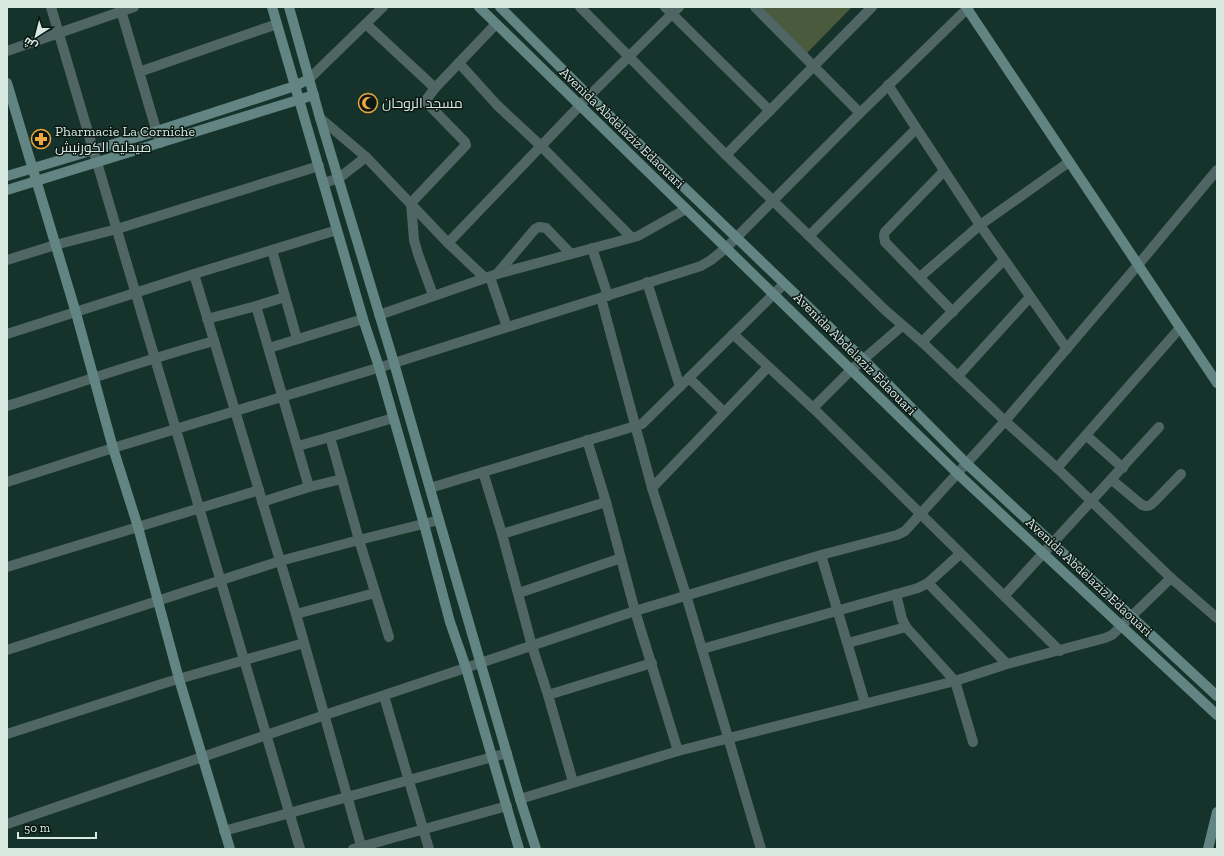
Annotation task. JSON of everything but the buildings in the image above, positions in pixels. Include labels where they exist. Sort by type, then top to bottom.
[{"type":"street","points":[[51,7],[300,849]]},
{"type":"street","points":[[7,51],[121,9],[134,7]]},
{"type":"street","points":[[272,7],[363,319],[379,367],[392,418],[424,524],[450,622],[466,668],[519,849]]},
{"type":"street","points":[[290,7],[320,118],[394,363],[506,753],[536,849]]},
{"type":"street","points":[[7,176],[156,131],[295,86],[309,79],[383,7]]},
{"type":"street","name":"Avenida Abdelaziz Edaouari","points":[[479,7],[958,474],[1217,716]]},
{"type":"street","name":"Avenida Abdelaziz Edaouari","points":[[500,7],[589,96],[864,360],[967,464],[1217,696]]},
{"type":"street","points":[[580,7],[726,155],[902,326],[922,342],[1057,468],[1171,578],[1217,618]]},
{"type":"street","points":[[755,7],[860,113]]},
{"type":"street","points":[[726,155],[872,7]]},
{"type":"street","points":[[7,482],[113,448],[394,363],[701,266],[711,260],[737,238],[888,85],[968,8],[1217,383]]},
{"type":"street","points":[[121,9],[138,72],[160,142]]},
{"type":"street","points":[[448,243],[589,96],[629,57],[672,9],[770,110]]},
{"type":"street","points":[[138,72],[277,24]]},
{"type":"street","points":[[366,24],[435,88]]},
{"type":"street","points":[[433,295],[418,254],[412,225],[411,203],[466,145],[465,142],[427,103],[427,98],[496,24]]},
{"type":"street","points":[[459,63],[497,105],[541,146],[631,237]]},
{"type":"street","points":[[7,83],[11,109],[33,168],[76,313],[113,448],[138,528],[179,679],[230,849]]},
{"type":"street","points":[[888,85],[980,225],[1067,349]]},
{"type":"street","points":[[7,190],[314,95]]},
{"type":"street","points":[[320,118],[366,157],[448,243],[491,276],[507,327]]},
{"type":"street","points":[[809,236],[916,129]]},
{"type":"street","points":[[324,183],[339,178],[366,157]]},
{"type":"street","points":[[920,277],[980,225],[1069,162]]},
{"type":"street","points":[[7,260],[55,245],[117,229],[319,166]]},
{"type":"street","points":[[7,824],[325,715],[636,611],[821,554],[898,535],[910,527],[1005,421],[1217,170]]},
{"type":"street","points":[[944,171],[885,232],[884,235],[885,242],[953,312]]},
{"type":"street","points":[[379,315],[491,276],[644,233],[686,210]]},
{"type":"street","points":[[491,276],[535,229],[539,227],[546,228],[571,254]]},
{"type":"street","points":[[7,334],[337,230]]},
{"type":"street","points":[[592,248],[635,427],[652,488],[686,595],[761,849]]},
{"type":"street","points":[[272,250],[297,339]]},
{"type":"street","points":[[922,342],[1004,260]]},
{"type":"street","points":[[194,274],[296,614],[325,715],[359,848],[507,806]]},
{"type":"street","points":[[647,282],[680,387]]},
{"type":"street","points":[[430,488],[587,440],[635,427],[646,422],[784,284]]},
{"type":"street","points":[[207,319],[256,306],[285,296]]},
{"type":"street","points":[[958,376],[1030,297]]},
{"type":"street","points":[[256,306],[309,487]]},
{"type":"street","points":[[269,348],[363,319]]},
{"type":"street","points":[[813,408],[851,370],[902,326]]},
{"type":"street","points":[[1057,468],[1087,436],[1180,328]]},
{"type":"street","points":[[733,334],[813,408],[960,554],[1005,595],[1060,651]]},
{"type":"street","points":[[7,406],[155,357],[214,341]]},
{"type":"street","points":[[652,488],[768,367]]},
{"type":"street","points":[[689,378],[724,412]]},
{"type":"street","points":[[298,446],[392,418]]},
{"type":"street","points":[[1005,595],[1092,502],[1159,427]]},
{"type":"street","points":[[1087,436],[1123,468]]},
{"type":"street","points":[[330,437],[359,540],[389,637]]},
{"type":"street","points":[[587,440],[678,751]]},
{"type":"street","points":[[483,472],[519,593],[532,646],[574,782]]},
{"type":"street","points":[[1112,480],[1142,505],[1150,506],[1181,474]]},
{"type":"street","points":[[262,502],[342,478]]},
{"type":"street","points":[[7,567],[259,490]]},
{"type":"street","points":[[502,534],[606,502]]},
{"type":"street","points":[[7,650],[280,561],[438,520]]},
{"type":"street","points":[[821,554],[839,609],[865,703]]},
{"type":"street","points":[[702,649],[839,609],[918,588],[928,582],[960,554]]},
{"type":"street","points":[[519,593],[621,558]]},
{"type":"street","points":[[520,798],[678,751],[955,681],[1007,664],[1109,637],[1171,578]]},
{"type":"street","points":[[928,582],[1007,664]]},
{"type":"street","points":[[296,614],[375,593]]},
{"type":"street","points":[[896,594],[902,619],[906,627],[955,681],[973,742]]},
{"type":"street","points":[[848,643],[906,627]]},
{"type":"street","points":[[7,734],[179,679],[304,642]]},
{"type":"street","points":[[548,695],[652,663]]},
{"type":"street","points":[[384,696],[429,849]]},
{"type":"street","points":[[224,832],[506,753]]},
{"type":"street","points":[[1208,849],[1217,812]]},
{"type":"green space","points":[[762,7],[852,7],[807,53]]},
{"type":"place","name":"مسجد الروحان","points":[[368,103]]},
{"type":"place","name":"Pharmacie La Corniche صيدلية الكورنيش","points":[[41,139]]}]
